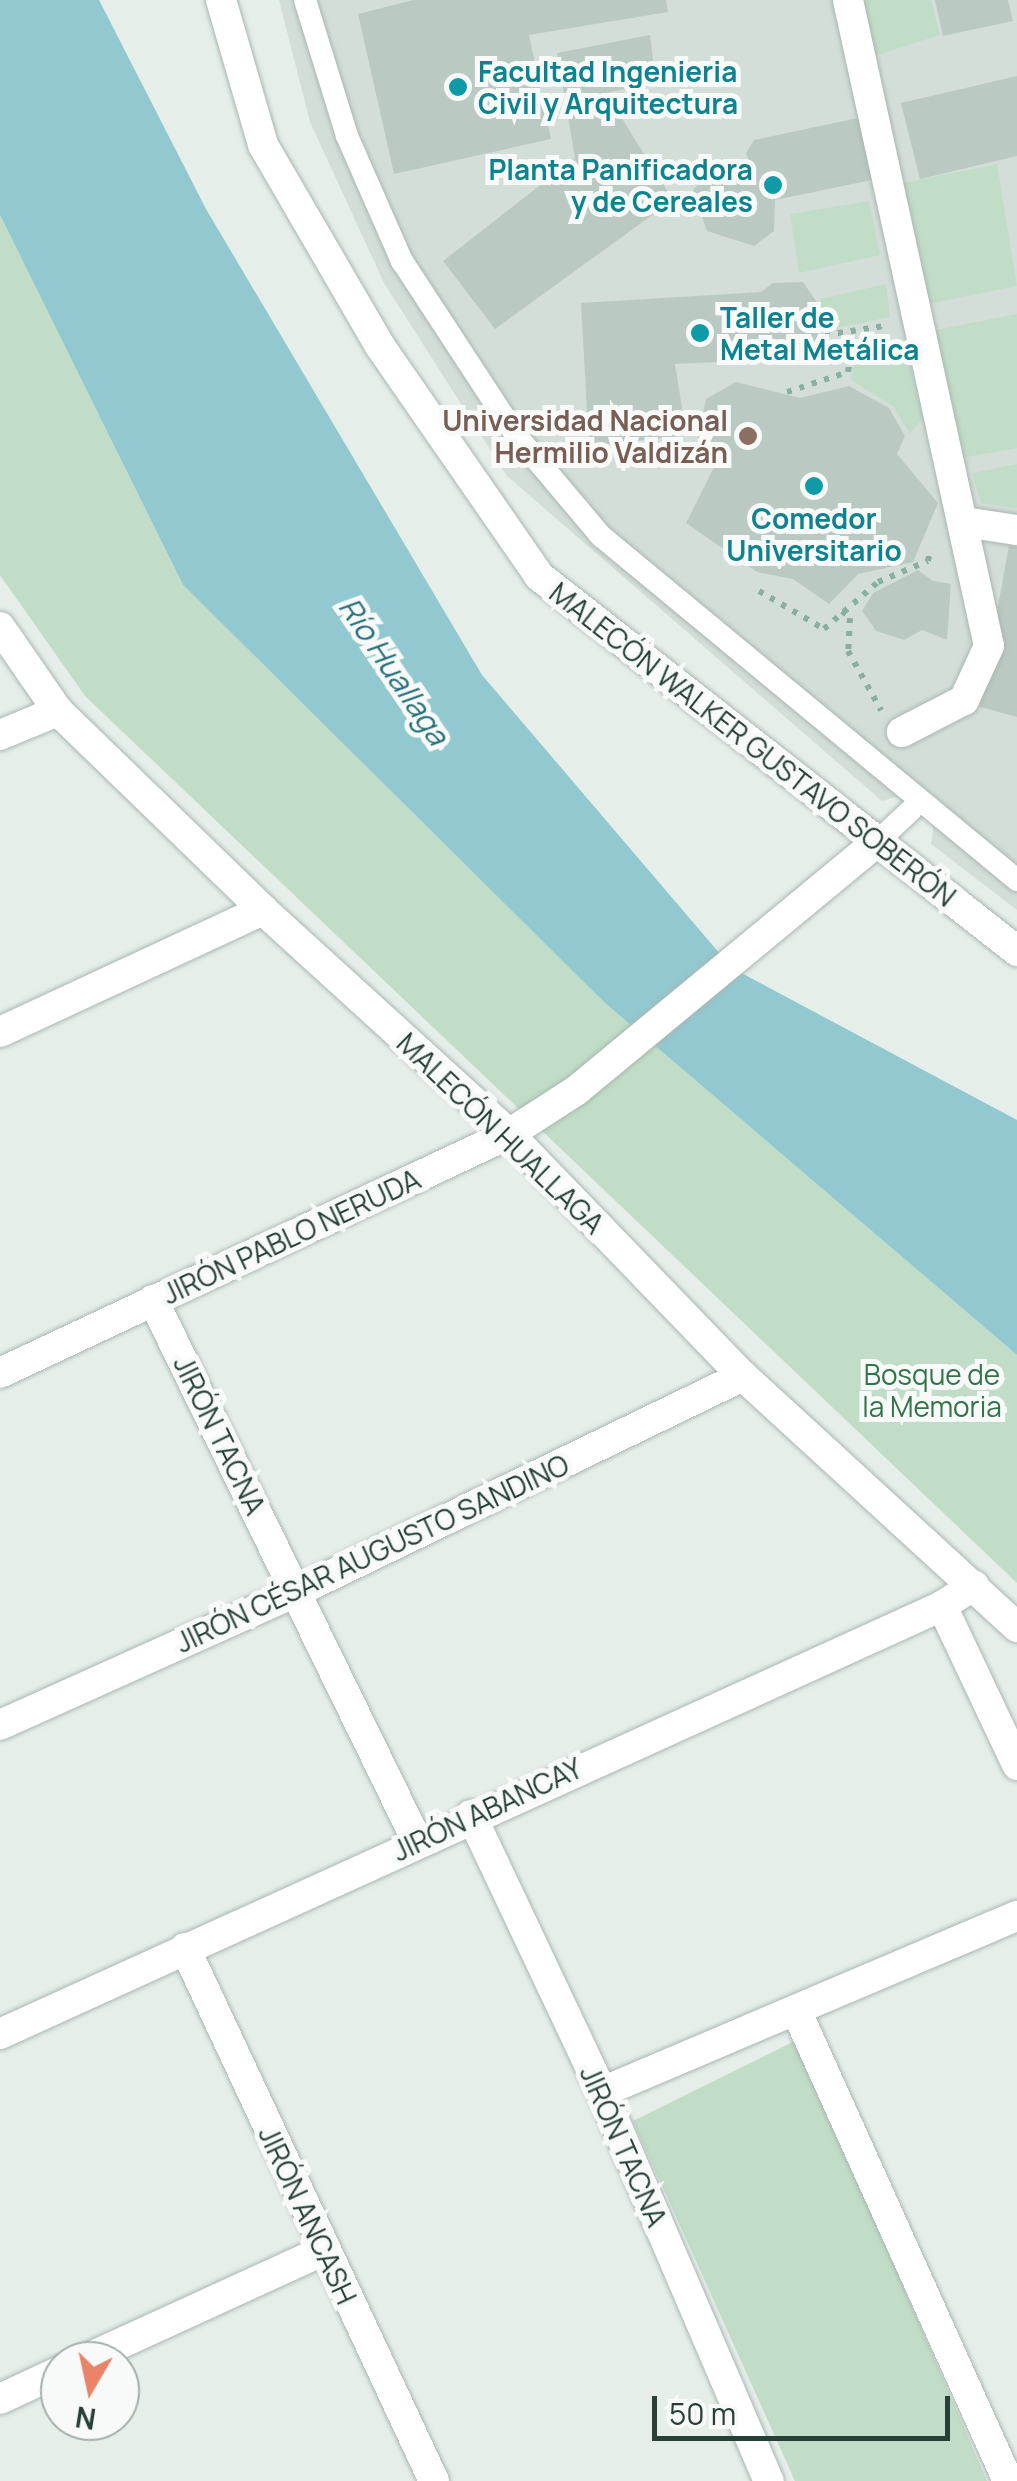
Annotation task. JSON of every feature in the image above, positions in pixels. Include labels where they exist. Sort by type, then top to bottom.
[{"type":"street","name":"MALECÓN WALKER GUSTAVO SOBERÓN","points":[[221,0],[262,145],[380,346],[539,576],[1017,951]]},
{"type":"street","points":[[848,0],[988,646],[964,700],[902,732]]},
{"type":"street","points":[[964,522],[1017,530]]},
{"type":"street","name":"MALECÓN HUALLAGA","points":[[0,627],[58,710],[262,910],[509,1134],[743,1376],[1017,1627]]},
{"type":"street","points":[[0,735],[58,710]]},
{"type":"street","name":"JIRÓN PABLO NERUDA","points":[[0,1373],[509,1134],[577,1090],[812,902],[878,841]]},
{"type":"street","points":[[0,1032],[262,910]]},
{"type":"street","name":"JIRÓN TACNA","points":[[153,1300],[418,1841]]},
{"type":"street","name":"JIRÓN CÉSAR AUGUSTO SANDINO","points":[[0,1725],[296,1592],[743,1376]]},
{"type":"street","name":"JIRÓN ABANCAY","points":[[0,2034],[471,1815],[942,1606],[974,1585]]},
{"type":"street","points":[[942,1606],[1017,1765]]},
{"type":"street","name":"JIRÓN TACNA","points":[[471,1815],[602,2092],[769,2481]]},
{"type":"street","points":[[602,2092],[1017,1916]]},
{"type":"street","name":"JIRÓN ANCASH","points":[[186,1948],[434,2481]]},
{"type":"street","points":[[796,2010],[1008,2481]]},
{"type":"street","points":[[126,2341],[324,2250]]},
{"type":"street","points":[[0,2399],[40,2380]]},
{"type":"lane","points":[[305,0],[348,136],[402,261],[514,434],[601,536],[1017,880]]},
{"type":"lane","points":[[878,841],[911,810]]},
{"type":"path","points":[[826,335],[922,329]]},
{"type":"path","points":[[787,392],[848,372],[852,350],[922,329]]},
{"type":"path","points":[[759,591],[824,629],[878,582],[928,561],[942,503],[957,490]]},
{"type":"path","points":[[842,611],[850,618],[848,652],[884,715],[902,732]]},
{"type":"shaded area","name":"Universidad Nacional Hermilio Valdizán","points":[[279,0],[1017,0],[1017,910],[931,844],[934,824],[896,797],[882,801],[507,476],[384,283],[310,122]]},
{"type":"green space","points":[[861,0],[931,0],[940,35],[871,57]]},
{"type":"green space","points":[[997,164],[1017,286],[928,304],[903,183]]},
{"type":"green space","points":[[869,201],[880,255],[799,273],[790,214]]},
{"type":"green space","name":"Bosque de la Memoria","points":[[0,215],[183,585],[605,1003],[1017,1355],[1017,1583],[85,696],[0,575]]},
{"type":"green space","points":[[886,284],[890,317],[827,330],[817,323],[821,299]]},
{"type":"green space","points":[[1017,314],[1017,448],[961,458],[935,330]]},
{"type":"green space","points":[[905,346],[922,418],[910,434],[894,407],[851,380],[855,353]]},
{"type":"green space","points":[[1017,464],[1017,508],[981,503],[972,473]]},
{"type":"green space","points":[[797,2040],[987,2481],[795,2481],[633,2121]]},
{"type":"water","name":"Río Huallaga","points":[[0,0],[99,0],[206,209],[482,675],[732,968],[1017,1120],[1017,1355],[605,1003],[183,585],[0,215]]},
{"type":"building","name":"Facultad Ingenieria Civil y Arquitectura","points":[[413,0],[666,0],[668,12],[529,35],[551,139],[394,174],[358,14]]},
{"type":"building","points":[[935,0],[1008,0],[1013,21],[943,36]]},
{"type":"building","points":[[650,35],[656,82],[606,93],[673,200],[495,329],[443,261],[575,158],[557,53]]},
{"type":"building","points":[[1017,76],[1017,156],[920,179],[901,103]]},
{"type":"building","name":"Planta Panificadora y de Cereales","points":[[858,118],[872,180],[775,200],[774,231],[754,246],[707,231],[693,190],[717,163],[754,173],[746,153],[754,140]]},
{"type":"building","name":"Taller de Metal Metálica","points":[[803,282],[818,304],[814,323],[821,343],[806,358],[675,364],[683,414],[675,415],[678,436],[589,446],[581,303],[761,292],[773,283]]},
{"type":"building","name":"Comedor Universitario","points":[[736,382],[800,398],[849,386],[889,408],[905,436],[897,454],[938,503],[913,562],[858,574],[829,604],[793,579],[757,572],[686,523],[713,469],[698,438],[706,399]]},
{"type":"building","points":[[1009,545],[1017,547],[1017,717],[980,707]]},
{"type":"building","points":[[918,570],[933,581],[951,584],[947,640],[922,630],[904,640],[876,631],[862,611],[873,593]]},
{"type":"place","name":"Facultad Ingenieria Civil y Arquitectura","points":[[458,87]]},
{"type":"place","name":"Planta Panificadora y de Cereales","points":[[773,185]]},
{"type":"place","name":"Taller de Metal Metálica","points":[[700,333]]},
{"type":"place","name":"Universidad Nacional Hermilio Valdizán","points":[[748,436]]},
{"type":"place","name":"Comedor Universitario","points":[[814,486]]}]
